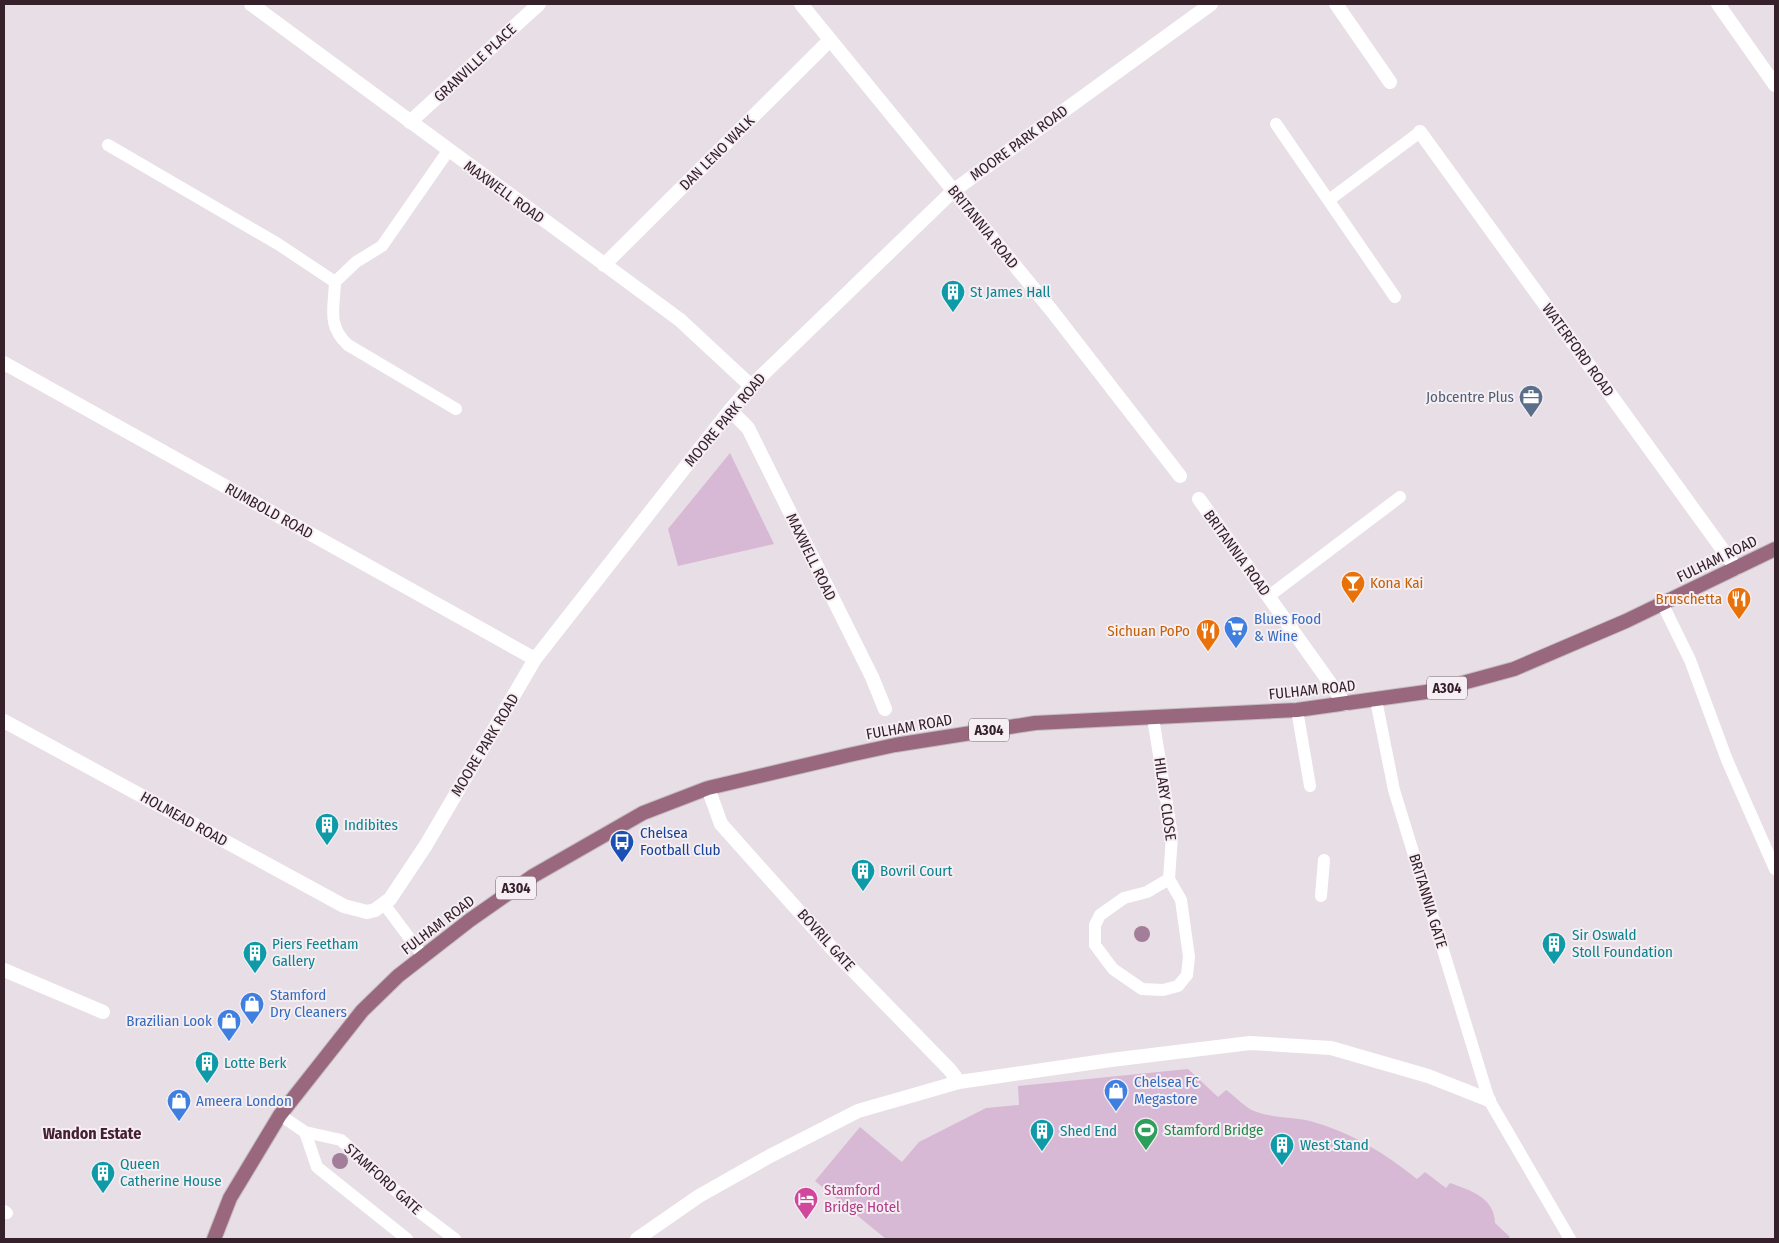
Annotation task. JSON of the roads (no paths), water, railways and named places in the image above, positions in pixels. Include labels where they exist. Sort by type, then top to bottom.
[{"type":"main road","name":"FULHAM ROAD","points":[[214,1239],[230,1198],[280,1115],[362,1011],[398,976],[533,876],[643,813],[708,788],[895,745],[979,731],[1035,723],[1297,710],[1433,691],[1514,669],[1662,603],[1775,549]]},
{"type":"street","name":"MAXWELL ROAD","points":[[251,4],[448,151],[680,320],[751,386]]},
{"type":"street","name":"GRANVILLE PLACE","points":[[410,122],[539,4]]},
{"type":"street","name":"BRITANNIA ROAD","points":[[801,4],[1052,312],[1180,476]]},
{"type":"street","name":"MOORE PARK ROAD","points":[[367,912],[384,904],[426,845],[535,659],[730,410],[751,386],[953,191],[1211,4]]},
{"type":"street","points":[[1336,4],[1390,82]]},
{"type":"street","points":[[1718,4],[1775,85]]},
{"type":"street","name":"DAN LENO WALK","points":[[604,265],[830,40]]},
{"type":"street","name":"WATERFORD ROAD","points":[[1420,132],[1736,568]]},
{"type":"street","name":"RUMBOLD ROAD","points":[[4,363],[535,659]]},
{"type":"street","name":"MAXWELL ROAD","points":[[730,410],[748,428],[872,677],[885,709]]},
{"type":"street","name":"BRITANNIA ROAD","points":[[1199,499],[1345,704]]},
{"type":"street","name":"HOLMEAD ROAD","points":[[4,721],[344,906],[367,912]]},
{"type":"street","name":"BOVRIL GATE","points":[[708,788],[722,824],[838,955],[950,1070],[959,1082]]},
{"type":"street","points":[[4,970],[103,1012]]},
{"type":"street","points":[[637,1239],[699,1196],[770,1156],[858,1111],[959,1082],[1111,1060],[1250,1043],[1331,1048],[1428,1076],[1489,1100]]},
{"type":"lane","points":[[1276,124],[1395,297]]},
{"type":"lane","points":[[1329,200],[1420,132]]},
{"type":"lane","points":[[108,145],[278,244],[335,282]]},
{"type":"lane","points":[[448,151],[382,246],[356,262],[335,282],[333,320],[337,335],[348,346],[456,409]]},
{"type":"lane","points":[[1269,596],[1400,497]]},
{"type":"lane","points":[[1662,603],[1690,660],[1727,760],[1775,869]]},
{"type":"lane","name":"BRITANNIA GATE","points":[[1376,700],[1394,790],[1489,1100],[1570,1239]]},
{"type":"lane","points":[[1297,710],[1310,786]]},
{"type":"lane","name":"HILARY CLOSE","points":[[1153,718],[1172,836],[1169,879]]},
{"type":"lane","points":[[1321,896],[1324,860]]},
{"type":"lane","points":[[1169,879],[1181,900],[1189,958],[1187,975],[1178,986],[1163,990],[1142,989],[1113,968],[1096,944],[1095,925],[1100,915],[1124,898],[1147,892],[1169,879]]},
{"type":"lane","points":[[384,904],[424,956]]},
{"type":"lane","name":"STAMFORD GATE","points":[[280,1115],[305,1132],[341,1140],[418,1211],[455,1239]]},
{"type":"lane","name":"STAMFORD GATE","points":[[305,1132],[317,1168],[406,1239]]},
{"type":"place","name":"St James Hall","points":[[953,313]]},
{"type":"place","name":"Jobcentre Plus","points":[[1531,418]]},
{"type":"place","name":"Kona Kai","points":[[1353,604]]},
{"type":"place","name":"Bruschetta","points":[[1739,620]]},
{"type":"place","name":"Blues Food & Wine","points":[[1236,649]]},
{"type":"place","name":"Sichuan PoPo","points":[[1208,652]]},
{"type":"place","name":"Indibites","points":[[327,846]]},
{"type":"place","name":"Chelsea Football Club","points":[[622,863]]},
{"type":"place","name":"Bovril Court","points":[[863,892]]},
{"type":"place","name":"Sir Oswald Stoll Foundation","points":[[1554,965]]},
{"type":"place","name":"Piers Feetham Gallery","points":[[255,974]]},
{"type":"place","name":"Stamford Dry Cleaners","points":[[252,1025]]},
{"type":"place","name":"Brazilian Look","points":[[229,1042]]},
{"type":"place","name":"Lotte Berk","points":[[207,1084]]},
{"type":"place","name":"Chelsea FC Megastore","points":[[1116,1112]]},
{"type":"place","name":"Ameera London","points":[[179,1122]]},
{"type":"place","name":"Stamford Bridge","points":[[1146,1151]]},
{"type":"place","name":"Shed End","points":[[1042,1152]]},
{"type":"place","name":"West Stand","points":[[1282,1166]]},
{"type":"place","name":"Queen Catherine House","points":[[103,1194]]},
{"type":"place","name":"Stamford Bridge Hotel","points":[[806,1220]]},
{"type":"district","name":"Wandon Estate","points":[[92,1133]]}]
